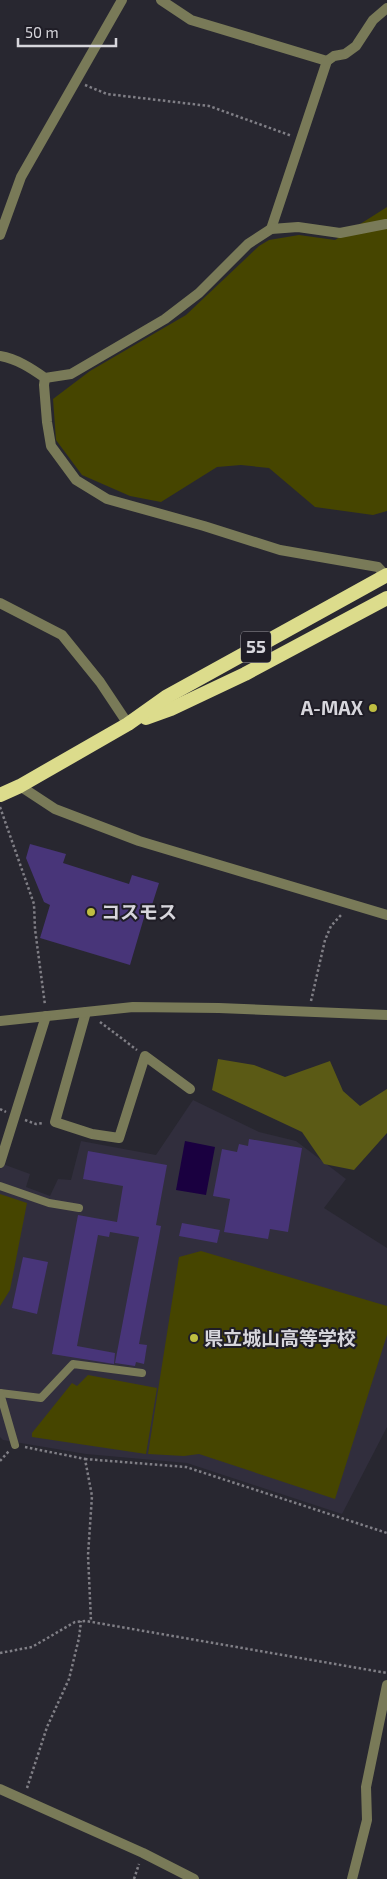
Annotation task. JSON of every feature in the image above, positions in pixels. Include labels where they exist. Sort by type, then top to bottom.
[{"type":"highway","name":"55","points":[[0,796],[128,724],[166,698],[387,576]]},
{"type":"highway","name":"55","points":[[128,724],[171,709],[245,674],[387,598]]},
{"type":"street","points":[[0,235],[21,177],[122,0]]},
{"type":"street","points":[[161,0],[190,20],[326,61]]},
{"type":"street","points":[[271,229],[326,61],[334,56],[345,54],[356,46],[373,20],[387,8]]},
{"type":"street","points":[[0,356],[11,358],[35,370],[45,378],[71,374],[164,319],[199,293],[248,244],[271,229],[298,227],[340,233],[386,224]]},
{"type":"street","points":[[45,378],[46,422],[52,446],[76,480],[107,499],[204,526],[280,550],[378,567],[387,576]]},
{"type":"street","points":[[0,603],[62,635],[100,682],[128,724]]},
{"type":"street","points":[[20,786],[55,808],[139,841],[387,915]]},
{"type":"street","points":[[0,1021],[133,1007],[387,1015]]},
{"type":"street","points":[[86,1012],[55,1122],[92,1134],[119,1138],[144,1056],[190,1090]]},
{"type":"street","points":[[0,1163],[46,1016]]},
{"type":"street","points":[[352,1879],[367,1820],[366,1787],[387,1686]]},
{"type":"street","points":[[0,1788],[143,1853],[194,1879]]},
{"type":"lane","points":[[0,1186],[48,1203],[80,1208]]},
{"type":"lane","points":[[15,1445],[0,1393],[41,1398],[74,1364],[142,1373]]},
{"type":"path","points":[[76,81],[107,94],[209,106],[300,139]]},
{"type":"path","points":[[0,806],[34,904],[34,929],[46,1016]]},
{"type":"path","points":[[308,1012],[325,940],[331,926],[351,904]]},
{"type":"path","points":[[86,1012],[144,1056]]},
{"type":"path","points":[[0,1461],[15,1445],[85,1459],[186,1467],[387,1533]]},
{"type":"path","points":[[85,1459],[92,1496],[88,1555],[91,1622]]},
{"type":"path","points":[[24,1799],[47,1728],[68,1679],[79,1638],[81,1621]]},
{"type":"path","points":[[0,1653],[32,1647],[75,1622],[81,1621],[387,1673]]},
{"type":"path","points":[[134,1879],[143,1853]]},
{"type":"shaded area","points":[[387,207],[387,511],[373,515],[315,507],[269,468],[241,465],[217,467],[161,502],[130,496],[82,475],[56,440],[53,399],[90,371],[186,315],[259,246],[269,240],[299,235],[335,240]]},
{"type":"shaded area","points":[[218,1059],[254,1065],[285,1077],[330,1061],[343,1091],[360,1106],[387,1089],[387,1133],[354,1170],[324,1164],[302,1132],[212,1090]]},
{"type":"shaded area","name":"県立城山高等学校","points":[[193,1100],[259,1132],[296,1141],[346,1179],[324,1208],[387,1248],[387,1427],[342,1514],[187,1463],[86,1454],[3,1440],[0,1437],[0,1163],[30,1174],[26,1187],[50,1196],[58,1179],[71,1180],[81,1141],[156,1155]]},
{"type":"shaded area","points":[[185,1141],[215,1147],[206,1195],[176,1190]]},
{"type":"shaded area","points":[[0,1194],[27,1203],[10,1290],[0,1306]]},
{"type":"shaded area","points":[[201,1251],[387,1306],[387,1335],[335,1499],[199,1454],[184,1456],[148,1454],[179,1257]]},
{"type":"shaded area","points":[[88,1375],[157,1388],[146,1454],[32,1437],[32,1433],[72,1383],[77,1386]]},
{"type":"building","points":[[30,844],[66,854],[63,863],[129,884],[132,875],[159,883],[152,905],[148,904],[130,965],[40,938],[50,905],[44,902],[26,858]]},
{"type":"building","points":[[249,1139],[302,1148],[288,1232],[270,1229],[268,1239],[224,1232],[230,1199],[213,1196],[222,1149],[237,1152],[239,1144],[248,1146]]},
{"type":"building","points":[[88,1151],[167,1165],[156,1225],[161,1226],[139,1344],[147,1345],[144,1364],[136,1362],[135,1366],[115,1363],[139,1237],[110,1232],[109,1237],[98,1235],[77,1346],[115,1353],[114,1364],[52,1354],[78,1215],[117,1222],[123,1186],[83,1179]]},
{"type":"building","points":[[182,1223],[220,1230],[217,1243],[179,1236]]},
{"type":"building","points":[[23,1257],[48,1262],[37,1314],[12,1308]]},
{"type":"place","name":"A-MAX","points":[[373,708]]},
{"type":"place","name":"コスモス","points":[[91,912]]},
{"type":"place","name":"県立城山高等学校","points":[[194,1338]]}]
